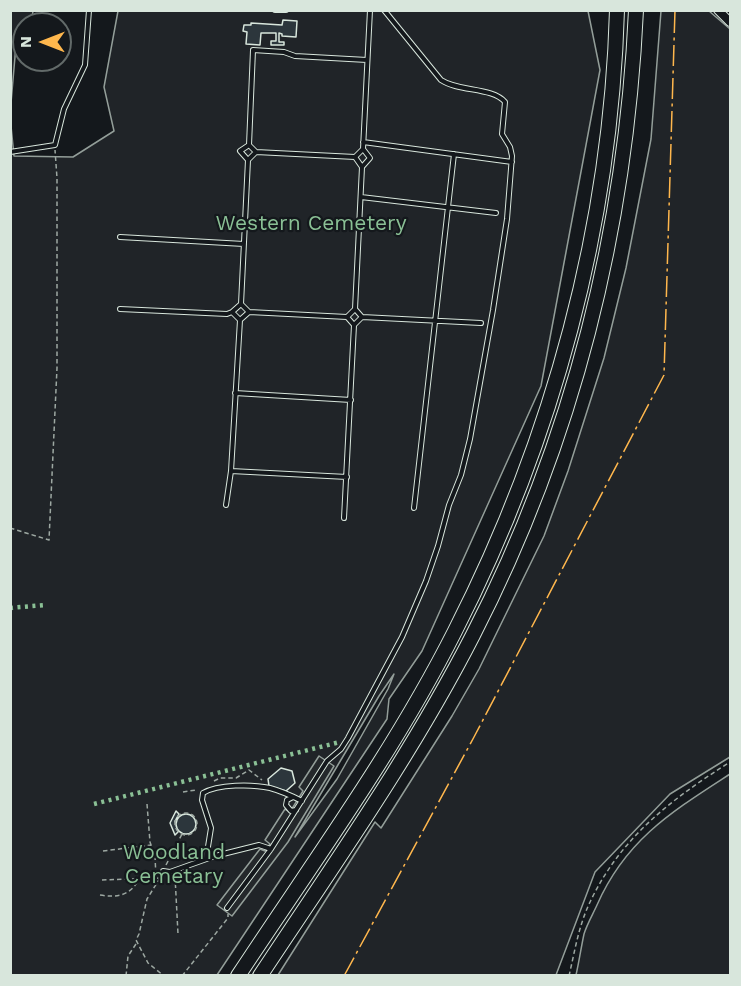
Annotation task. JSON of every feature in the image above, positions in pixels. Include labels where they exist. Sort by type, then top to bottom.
[{"type":"highway","points":[[238,975],[411,711],[455,632],[511,508],[535,446],[556,381],[589,251],[608,129],[617,10]]},
{"type":"highway","points":[[260,975],[383,789],[430,713],[479,624],[530,512],[574,384],[605,264],[626,131],[636,10]]},
{"type":"street","points":[[718,10],[730,22]]},
{"type":"lane","points":[[10,152],[54,145],[64,109],[85,65],[89,10]]},
{"type":"lane","points":[[275,10],[286,10]]},
{"type":"lane","points":[[347,317],[355,309],[362,167],[370,158],[363,149],[363,142],[370,10]]},
{"type":"lane","points":[[227,908],[271,849],[327,761],[341,749],[358,724],[402,637],[426,581],[449,505],[461,475],[470,439],[506,230],[512,151],[502,134],[506,107],[503,98],[451,85],[441,80],[384,10]]},
{"type":"lane","points":[[362,167],[355,158],[256,152],[249,145],[253,50],[284,52],[295,57],[368,60]]},
{"type":"lane","points":[[363,142],[512,162]]},
{"type":"lane","points":[[248,160],[240,151],[249,145]]},
{"type":"lane","points":[[355,158],[363,149]]},
{"type":"lane","points":[[120,309],[227,314],[241,304],[248,160],[256,152]]},
{"type":"lane","points":[[414,508],[454,154]]},
{"type":"lane","points":[[361,197],[496,213]]},
{"type":"lane","points":[[120,237],[244,244]]},
{"type":"lane","points":[[241,304],[249,312],[347,317],[354,325]]},
{"type":"lane","points":[[355,309],[362,317],[481,323]]},
{"type":"lane","points":[[232,312],[240,320]]},
{"type":"lane","points":[[226,505],[231,471],[240,320],[249,312]]},
{"type":"lane","points":[[344,518],[354,325],[362,317]]},
{"type":"lane","points":[[236,393],[351,400]]},
{"type":"lane","points":[[231,471],[347,477]]},
{"type":"lane","points":[[206,859],[211,828],[202,793],[212,788],[267,788],[302,801]]},
{"type":"lane","points":[[294,797],[287,800],[286,805],[291,811],[296,810]]},
{"type":"lane","points":[[164,871],[170,872],[206,859],[259,845],[271,849]]},
{"type":"path","points":[[10,528],[49,540],[57,368],[57,178],[54,145]]},
{"type":"path","points":[[569,975],[578,933],[590,900],[619,855],[636,833],[656,814],[730,762]]},
{"type":"path","points":[[212,788],[217,779],[233,779],[249,770],[261,778],[267,788]]},
{"type":"path","points":[[183,792],[195,790],[202,793]]},
{"type":"path","points":[[147,804],[152,845],[156,856],[156,878]]},
{"type":"path","points":[[184,813],[191,814],[197,822],[196,829],[192,834],[182,834],[177,830],[176,819],[184,813]]},
{"type":"path","points":[[164,871],[182,834]]},
{"type":"path","points":[[103,851],[152,845]]},
{"type":"path","points":[[175,869],[178,934]]},
{"type":"path","points":[[100,895],[122,895],[130,892],[139,878]]},
{"type":"path","points":[[102,880],[160,878],[147,899],[136,944],[128,956],[126,975]]},
{"type":"path","points":[[182,975],[228,918],[227,908]]},
{"type":"path","points":[[136,944],[148,963],[164,975]]},
{"type":"green space","points":[[11,10],[33,11],[12,12],[14,72],[11,103]]},
{"type":"green space","points":[[118,11],[588,11],[600,70],[541,386],[422,651],[389,699],[387,719],[217,975],[11,975],[10,116],[14,156],[73,157],[114,131],[104,87]],"holes":[[[394,674],[388,689],[337,779],[295,837]]]},
{"type":"green space","points":[[661,11],[709,11],[730,29],[730,757],[670,794],[595,872],[556,975],[278,975],[375,822],[381,828],[452,716],[479,669],[544,536],[568,471],[604,358],[626,268],[651,139]]},
{"type":"green space","points":[[730,774],[730,975],[576,975],[584,934],[609,882],[622,862],[637,844],[671,814]]},
{"type":"shaded area","points":[[319,756],[334,766],[288,842],[232,916],[217,905],[260,849],[265,851],[270,844],[265,840],[285,809],[290,812],[303,791],[299,787]]},
{"type":"building","points":[[283,20],[297,21],[296,37],[282,36],[279,33],[279,42],[284,42],[284,45],[271,45],[271,41],[276,41],[276,33],[261,33],[260,45],[246,44],[247,32],[243,31],[244,25],[251,25],[251,23],[282,25]]},
{"type":"building","points":[[281,768],[292,771],[295,783],[286,791],[269,786],[268,779]]},
{"type":"building","points":[[176,811],[179,814],[175,821],[178,832],[175,835],[170,823]]},
{"type":"building","points":[[186,814],[193,817],[196,824],[193,831],[186,834],[179,831],[176,824],[179,817]]},
{"type":"hedge","points":[[10,608],[45,605]]},
{"type":"hedge","points":[[94,804],[340,742]]},
{"type":"power","points":[[344,976],[474,737],[664,375],[675,10]]},
{"type":"park label","name":"Western Cemetery","points":[[311,224]]},
{"type":"park label","name":"Woodland Cemetary","points":[[174,865]]}]
